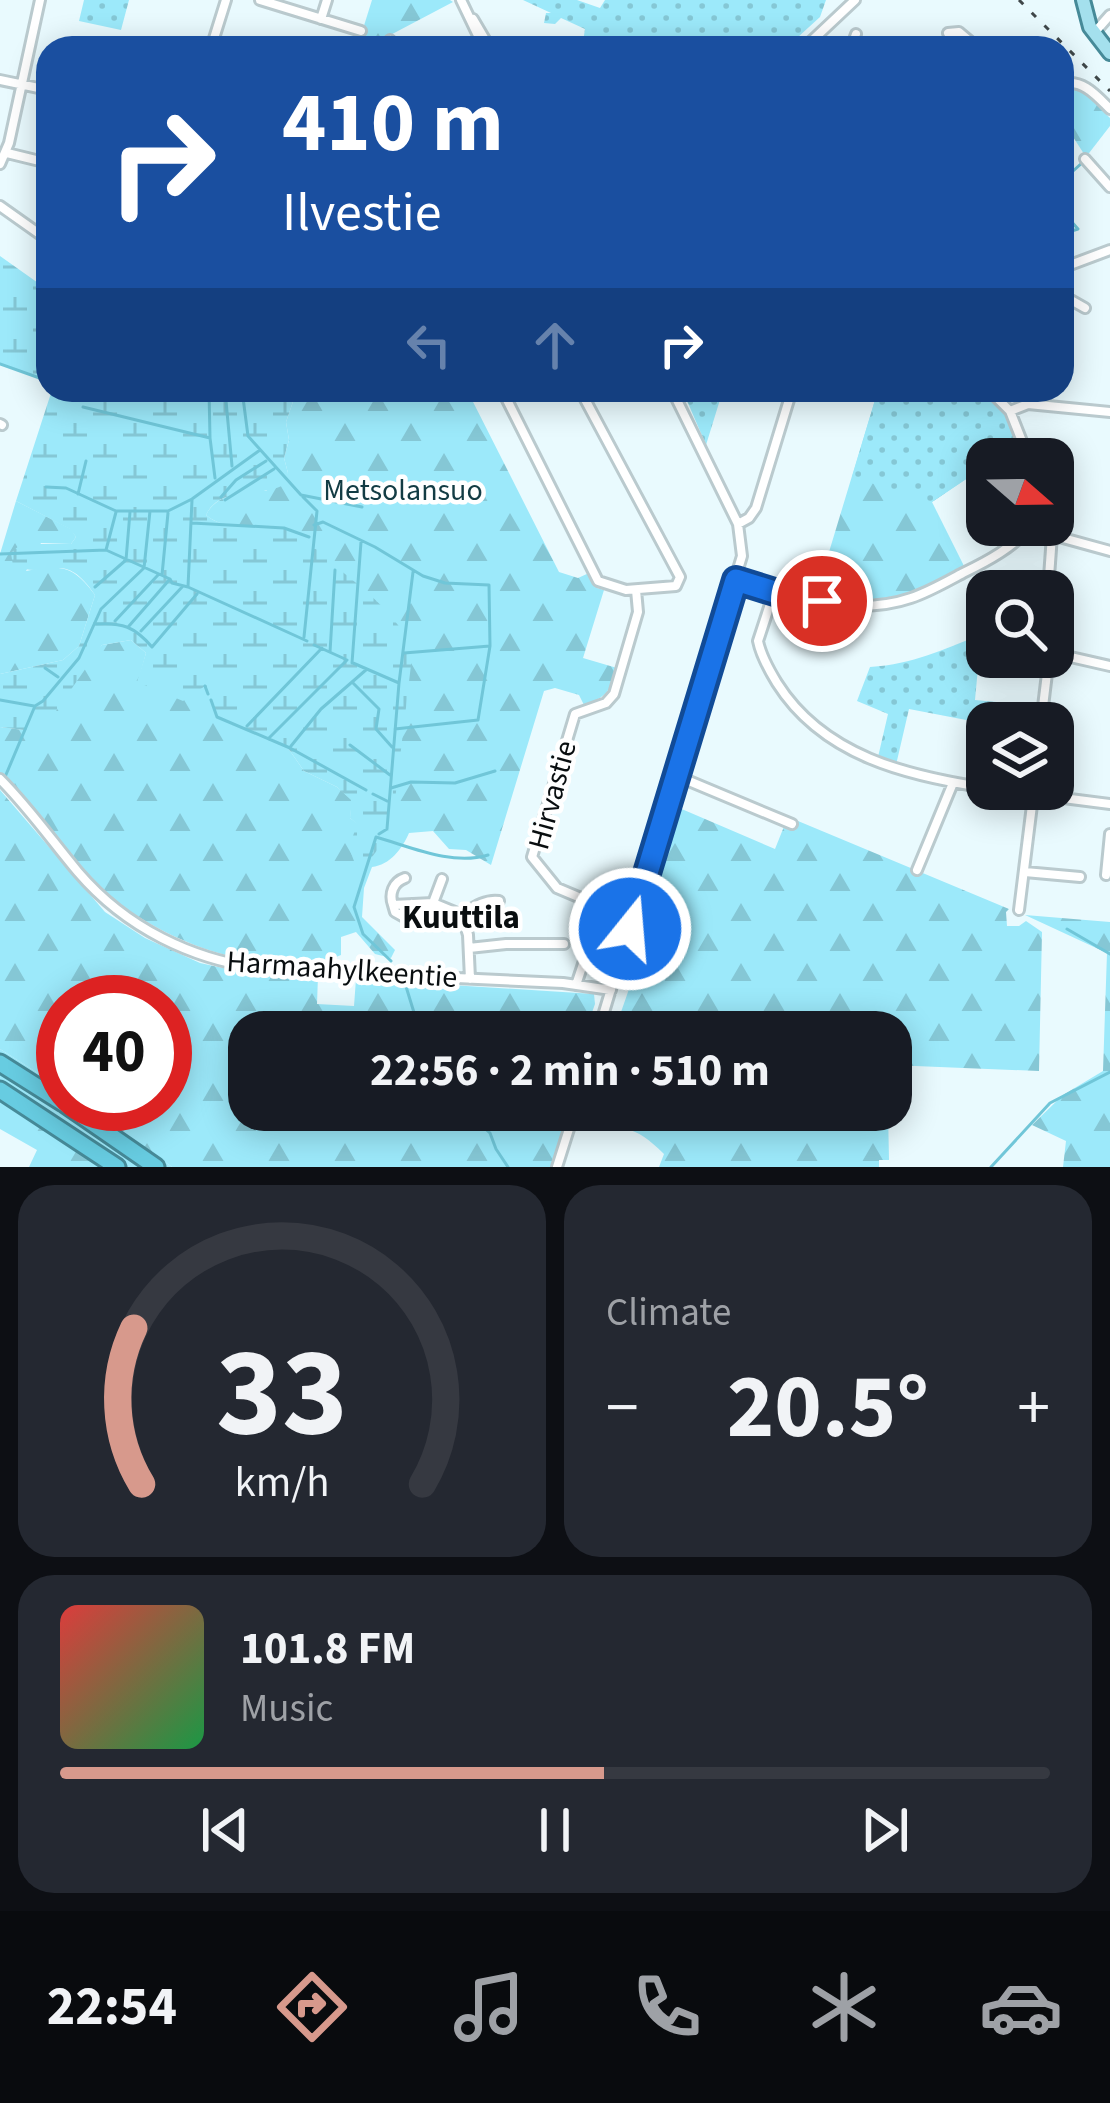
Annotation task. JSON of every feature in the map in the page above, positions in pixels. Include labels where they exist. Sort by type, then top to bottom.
[{"type":"highway","points":[[0,1064],[36,1086]]},
{"type":"highway","points":[[0,1090],[117,1167]]},
{"type":"highway","points":[[104,1131],[156,1167]]},
{"type":"main road","points":[[1083,0],[1094,33],[1110,53]]},
{"type":"street","points":[[0,164],[7,153],[40,0]]},
{"type":"street","points":[[215,36],[226,0]]},
{"type":"street","points":[[260,0],[361,31]]},
{"type":"street","points":[[321,19],[326,0]]},
{"type":"street","points":[[461,0],[480,36]]},
{"type":"street","points":[[817,36],[849,6]]},
{"type":"street","points":[[1094,33],[1110,15]]},
{"type":"street","points":[[0,80],[36,89]]},
{"type":"street","points":[[1074,82],[1086,86],[1110,109]]},
{"type":"street","points":[[7,153],[36,160]]},
{"type":"street","points":[[1085,159],[1110,187]]},
{"type":"street","points":[[0,206],[36,232]]},
{"type":"street","points":[[1074,264],[1107,254]]},
{"type":"street","points":[[1074,302],[1085,308]]},
{"type":"street","points":[[508,402],[598,581],[626,590],[678,584],[680,577],[586,402]]},
{"type":"street","points":[[604,1011],[743,545],[738,524],[678,402]]},
{"type":"street","points":[[738,524],[756,508],[788,402]]},
{"type":"street","points":[[1001,402],[1010,411],[1021,438]]},
{"type":"street","points":[[1010,411],[1028,404],[1110,412]]},
{"type":"street","points":[[1074,541],[1110,551]]},
{"type":"street","points":[[736,580],[774,592],[878,605],[917,596],[986,562],[1007,546]]},
{"type":"street","name":"Hirvastie","points":[[576,985],[602,907],[556,888],[532,857],[573,718],[606,703],[614,694],[638,612],[635,590]]},
{"type":"street","points":[[774,592],[759,649],[794,707],[851,752],[902,771],[966,785]]},
{"type":"street","points":[[1074,659],[1110,666]]},
{"type":"street","points":[[677,776],[792,824]]},
{"type":"street","name":"Harmaahylkeentie","points":[[0,779],[97,893],[134,922],[188,951],[264,969],[611,990]]},
{"type":"street","points":[[917,870],[953,783]]},
{"type":"street","points":[[1074,798],[1110,804]]},
{"type":"street","points":[[1019,910],[1031,810]]},
{"type":"street","points":[[1106,875],[1110,834]]},
{"type":"street","points":[[1025,872],[1080,877]]},
{"type":"street","points":[[404,878],[395,884],[392,905],[433,903],[462,915]]},
{"type":"street","points":[[433,903],[442,879]]},
{"type":"street","points":[[462,915],[499,901]]},
{"type":"street","points":[[462,915],[470,948],[470,979]]},
{"type":"street","points":[[470,948],[564,944]]},
{"type":"street","points":[[557,1167],[568,1131]]},
{"type":"green space","points":[[84,0],[129,0],[121,30],[79,21]]},
{"type":"green space","points":[[372,0],[453,2],[388,36],[361,36]]},
{"type":"green space","points":[[523,0],[577,0],[600,8],[605,0],[826,0],[820,17],[799,36],[584,36],[585,29],[561,18],[555,24],[544,23],[546,13],[551,13]]},
{"type":"green space","points":[[1074,89],[1110,118],[1110,126],[1086,157],[1074,138]]},
{"type":"green space","points":[[0,256],[36,282],[36,377],[0,364]]},
{"type":"green space","name":"Metsolansuo","points":[[48,402],[293,402],[286,422],[285,484],[221,499],[206,515],[223,524],[277,526],[296,532],[381,605],[413,648],[393,817],[384,841],[366,865],[354,861],[349,848],[357,824],[350,818],[351,800],[337,787],[304,771],[288,748],[217,717],[205,686],[183,701],[137,682],[146,653],[131,640],[102,645],[47,724],[24,730],[0,727],[0,674],[63,660],[79,646],[95,595],[65,569],[13,566],[11,553],[21,544],[71,544],[76,537],[70,529],[16,501]]},
{"type":"green space","name":"Metsolansuo","points":[[293,402],[473,402],[559,572],[578,578],[589,573],[597,588],[604,590],[583,658],[617,668],[612,682],[598,699],[584,705],[579,695],[555,688],[544,691],[491,865],[466,850],[449,849],[433,831],[409,833],[395,855],[372,867],[364,888],[362,917],[395,950],[391,958],[375,954],[356,932],[341,937],[341,955],[288,964],[231,957],[176,937],[106,892],[0,773],[0,727],[24,730],[102,645],[131,640],[146,653],[138,682],[205,686],[218,717],[288,748],[304,771],[352,800],[350,818],[358,824],[366,865],[313,548],[286,529],[231,525],[206,515],[223,498],[266,491],[288,473],[286,422]]},
{"type":"green space","points":[[719,402],[706,445],[688,403]]},
{"type":"green space","points":[[874,402],[988,402],[1015,438],[966,438],[966,479],[932,502],[965,568],[908,594],[877,599],[816,595]]},
{"type":"green space","points":[[874,402],[992,402],[1008,416],[1017,438],[966,438],[966,479],[932,502],[852,477]]},
{"type":"green space","points":[[16,501],[71,529],[76,537],[71,544],[41,543],[26,571],[65,570],[95,595],[79,646],[63,660],[0,674],[0,554]]},
{"type":"green space","points":[[966,641],[966,678],[977,678],[975,700],[996,702],[966,702],[966,720],[909,709],[896,765],[878,757],[888,714],[857,701],[870,667],[914,660]]},
{"type":"green space","points":[[0,790],[105,912],[145,938],[200,963],[241,972],[318,976],[317,1004],[354,1006],[356,979],[594,994],[595,1004],[592,1011],[228,1011],[228,1131],[562,1131],[551,1167],[172,1167],[122,1131],[192,1131],[192,975],[36,975],[36,1072],[0,1049]]},
{"type":"green space","points":[[677,807],[775,849],[785,824],[795,827],[798,821],[1009,909],[1007,926],[1026,921],[1042,932],[1039,1071],[912,1066],[912,1011],[621,1011]]},
{"type":"green space","points":[[1025,915],[1110,922],[1110,1167],[1063,1167],[1066,1141],[1032,1125],[1063,1095],[1103,1071],[1107,953]]},
{"type":"green space","points":[[0,1049],[36,1072],[36,1125],[0,1101]]},
{"type":"green space","points":[[0,1101],[36,1125],[36,1131],[45,1131],[100,1167],[29,1167],[37,1150],[0,1129]]},
{"type":"green space","points":[[45,1131],[122,1131],[172,1167],[100,1167]]},
{"type":"green space","points":[[631,1131],[888,1131],[889,1160],[879,1160],[879,1167],[659,1167],[664,1154]]},
{"type":"waterway","points":[[1074,170],[1083,162]]},
{"type":"waterway","points":[[1074,224],[1078,229],[1074,230]]},
{"type":"waterway","points":[[0,364],[36,377]]},
{"type":"waterway","points":[[209,402],[215,478]]},
{"type":"waterway","points":[[226,402],[232,466]]},
{"type":"waterway","points":[[244,402],[248,436],[301,495],[362,507]]},
{"type":"waterway","points":[[83,407],[210,438]]},
{"type":"waterway","points":[[46,487],[66,488],[116,511],[168,511],[260,450]]},
{"type":"waterway","points":[[78,494],[86,461]]},
{"type":"waterway","points":[[221,497],[236,480],[266,461]]},
{"type":"waterway","points":[[225,500],[274,469]]},
{"type":"waterway","points":[[303,497],[317,511],[304,637]]},
{"type":"waterway","points":[[188,587],[192,500]]},
{"type":"waterway","points":[[5,777],[35,706],[79,658],[101,609],[144,568],[150,511]]},
{"type":"waterway","points":[[106,550],[116,512]]},
{"type":"waterway","points":[[95,587],[126,560],[130,512]]},
{"type":"waterway","points":[[162,575],[168,513]]},
{"type":"waterway","points":[[314,525],[323,522],[423,576],[445,583],[489,585],[490,646],[478,720],[395,729]]},
{"type":"waterway","points":[[192,523],[284,528],[309,537]]},
{"type":"waterway","points":[[352,663],[361,542]]},
{"type":"waterway","points":[[0,554],[106,550],[307,641]]},
{"type":"waterway","points":[[330,652],[335,570]]},
{"type":"waterway","points":[[379,834],[387,829],[413,572]]},
{"type":"waterway","points":[[115,621],[158,575]]},
{"type":"waterway","points":[[129,626],[170,579]]},
{"type":"waterway","points":[[141,631],[183,586]]},
{"type":"waterway","points":[[96,624],[127,627],[152,647],[197,594]]},
{"type":"waterway","points":[[314,645],[345,659]]},
{"type":"waterway","points":[[404,653],[490,646]]},
{"type":"waterway","points":[[247,726],[322,648]]},
{"type":"waterway","points":[[269,738],[347,660]]},
{"type":"waterway","points":[[353,663],[399,683]]},
{"type":"waterway","points":[[45,668],[58,677]]},
{"type":"waterway","points":[[291,746],[321,709],[367,669]]},
{"type":"waterway","points":[[353,683],[379,709],[376,729],[392,747]]},
{"type":"waterway","points":[[205,686],[208,694]]},
{"type":"waterway","points":[[0,700],[34,706]]},
{"type":"waterway","points":[[211,700],[217,717],[290,748],[366,790]]},
{"type":"waterway","points":[[350,745],[390,775]]},
{"type":"waterway","points":[[391,788],[411,782],[455,783],[495,771]]},
{"type":"waterway","points":[[373,794],[387,801]]},
{"type":"waterway","points":[[391,961],[363,934],[354,907],[376,837],[446,857],[488,855]]},
{"type":"waterway","points":[[1067,929],[1110,954]]},
{"type":"waterway","points":[[404,980],[414,1011]]},
{"type":"waterway","points":[[991,1167],[1050,1103],[1110,1072]]},
{"type":"waterway","points":[[488,1131],[508,1167]]},
{"type":"railway","points":[[1019,0],[1055,36]]},
{"type":"railway","points":[[1074,55],[1110,91]]},
{"type":"district","name":"Kuuttila","points":[[461,916]]},
{"type":"route","points":[[630,929],[736,580],[822,601]]}]
